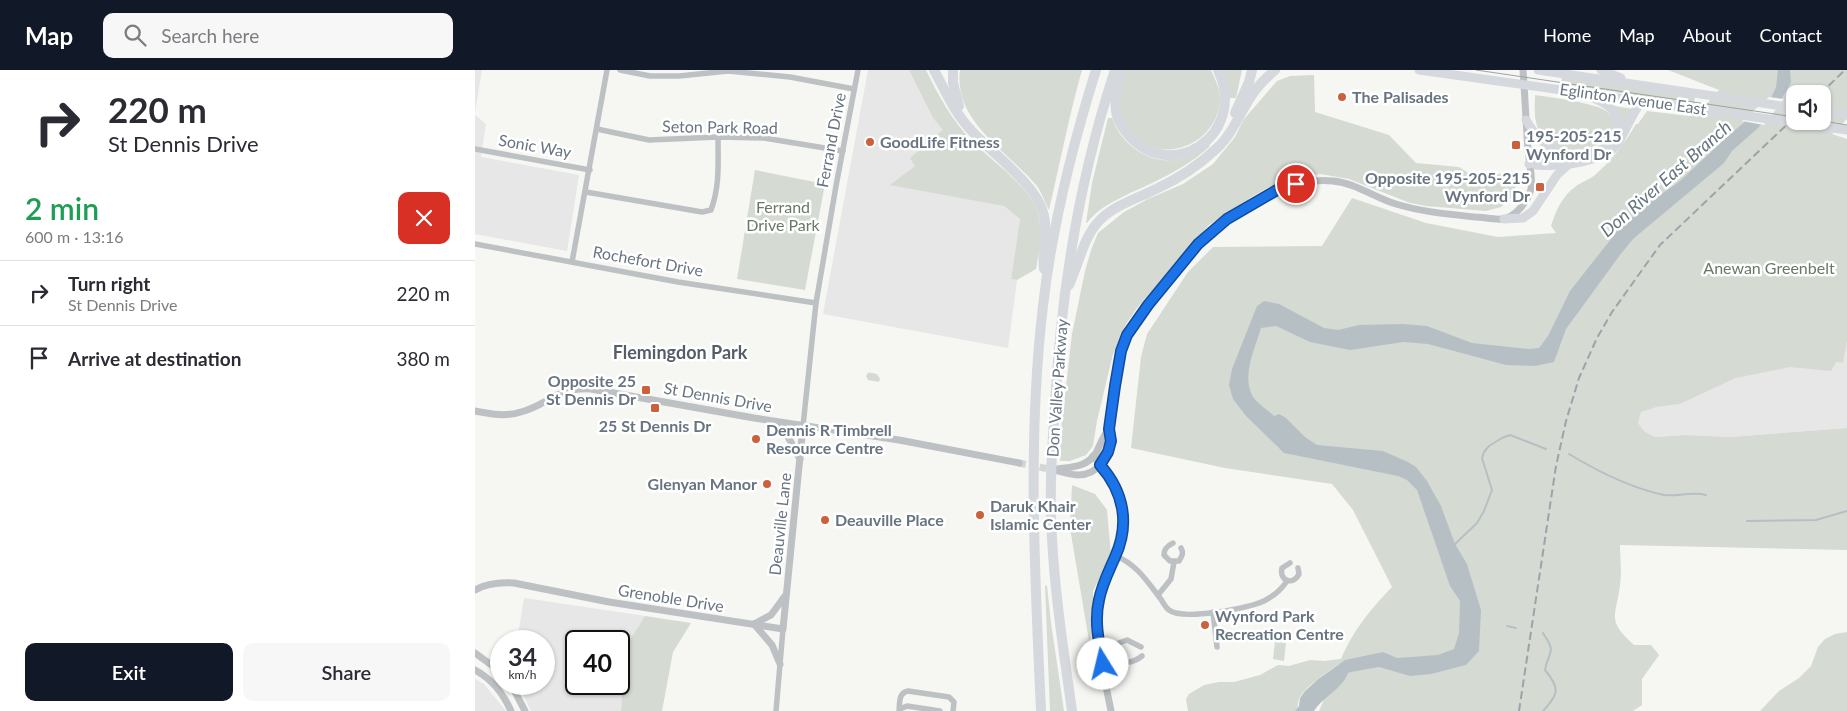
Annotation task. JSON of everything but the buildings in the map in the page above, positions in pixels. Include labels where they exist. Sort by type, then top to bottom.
[{"type":"highway","points":[[933,70],[957,113],[969,128],[1037,197],[1046,224],[1043,258],[1047,281]]},
{"type":"highway","points":[[953,70],[956,99],[969,128]]},
{"type":"highway","name":"Don Valley Parkway","points":[[1041,711],[1034,475],[1036,392],[1050,257],[1079,125],[1096,70]]},
{"type":"highway","name":"Don Valley Parkway","points":[[1071,711],[1057,611],[1052,536],[1051,460],[1056,376],[1065,292],[1078,210],[1093,147],[1115,70]]},
{"type":"highway","points":[[1121,70],[1115,103],[1117,117],[1123,128],[1134,142],[1142,148],[1155,153],[1172,154],[1189,152],[1206,142],[1221,124],[1226,105],[1225,88],[1218,70]]},
{"type":"highway","points":[[1244,92],[1246,70]]},
{"type":"highway","points":[[1208,156],[1233,119],[1249,82],[1252,70]]},
{"type":"highway","points":[[1065,292],[1090,233],[1099,220],[1111,211],[1173,180],[1208,156],[1232,129],[1263,80],[1275,70]]},
{"type":"main road","name":"Eglinton Avenue East","points":[[1419,70],[1847,130]]},
{"type":"main road","name":"Eglinton Avenue East","points":[[1544,70],[1786,107]]},
{"type":"main road","points":[[1601,70],[1635,84]]},
{"type":"main road","points":[[1529,164],[1549,166],[1571,160],[1604,148],[1613,140],[1617,131],[1617,117],[1609,106],[1581,93]]},
{"type":"main road","points":[[1504,219],[1523,218],[1533,211],[1557,175],[1571,160],[1598,157],[1609,152],[1619,142],[1642,101]]},
{"type":"main road","points":[[1831,113],[1847,115]]},
{"type":"main road","points":[[1525,120],[1540,141],[1571,160]]},
{"type":"street","points":[[572,262],[607,70]]},
{"type":"street","points":[[619,70],[650,76],[679,76],[727,71],[790,77],[854,89]]},
{"type":"street","name":"Ferrand Drive","points":[[816,303],[858,70]]},
{"type":"street","points":[[1109,429],[1089,461],[1079,466],[1054,470],[1072,476],[1094,470],[1100,465],[1108,452],[1111,441],[1109,429],[1121,351],[1127,335],[1148,305],[1198,244],[1227,219],[1277,190],[1306,181],[1333,181],[1362,190],[1394,204],[1423,212],[1504,219],[1521,210],[1531,189],[1523,70]]},
{"type":"street","name":"Seton Park Road","points":[[597,129],[649,140],[718,137],[764,138],[843,151]]},
{"type":"street","points":[[586,192],[702,212],[711,210],[719,173],[718,137]]},
{"type":"street","name":"Sonic Way","points":[[475,149],[589,170]]},
{"type":"street","name":"Rochefort Drive","points":[[475,244],[678,282],[816,303]]},
{"type":"street","name":"Deauville Lane","points":[[783,628],[816,303]]},
{"type":"street","name":"St Dennis Drive","points":[[475,411],[498,415],[513,414],[531,409],[562,392],[584,389],[803,426],[899,440],[1019,463]]},
{"type":"street","points":[[755,418],[783,430],[790,438],[800,460]]},
{"type":"street","points":[[1093,456],[1118,493],[1124,512],[1124,531],[1116,556],[1104,581],[1098,603],[1098,634],[1111,711]]},
{"type":"street","points":[[1173,543],[1167,547],[1165,555],[1170,562],[1175,562]]},
{"type":"street","points":[[1158,595],[1171,579],[1175,562],[1183,553],[1181,548]]},
{"type":"street","points":[[1116,556],[1133,565],[1143,574],[1168,609],[1178,614],[1243,608],[1263,602],[1278,592],[1287,581]]},
{"type":"street","points":[[1290,563],[1282,568],[1281,574],[1287,581],[1292,582],[1297,579],[1299,574],[1297,568]]},
{"type":"street","name":"Grenoble Drive","points":[[475,590],[485,585],[514,583],[609,602],[783,628]]},
{"type":"street","points":[[780,664],[772,645],[754,624],[771,615],[785,596]]},
{"type":"street","points":[[1213,612],[1217,647]]},
{"type":"street","points":[[776,711],[783,628]]},
{"type":"street","points":[[1141,647],[1132,641],[1123,640],[1116,647],[1116,656],[1125,662],[1137,660],[1141,656]]},
{"type":"street","points":[[475,653],[490,664]]},
{"type":"street","points":[[1103,664],[1116,656]]},
{"type":"street","points":[[475,670],[496,685],[511,711]]},
{"type":"street","points":[[899,710],[900,696],[908,691],[949,697],[955,702],[953,711]]},
{"type":"street","points":[[517,695],[525,711]]},
{"type":"street","points":[[899,710],[907,706],[941,711]]},
{"type":"shaded area","points":[[475,70],[482,70],[475,112]]},
{"type":"shaded area","points":[[868,70],[909,70],[933,118],[998,195],[1004,206],[1020,219],[1011,279],[1017,280],[1008,348],[823,314]]},
{"type":"shaded area","points":[[1778,70],[1790,70],[1791,82],[1789,85],[1786,85],[1786,91],[1778,105],[1758,128],[1732,151],[1724,163],[1633,239],[1620,255],[1566,329],[1554,362],[1535,366],[1506,365],[1428,344],[1404,342],[1350,350],[1310,342],[1276,326],[1261,328],[1250,362],[1248,380],[1253,397],[1274,416],[1279,414],[1286,418],[1305,437],[1317,445],[1383,451],[1416,467],[1427,481],[1441,506],[1455,544],[1467,564],[1481,610],[1479,651],[1466,665],[1431,674],[1410,676],[1379,667],[1351,672],[1314,711],[1295,711],[1305,691],[1345,660],[1383,652],[1397,658],[1438,655],[1454,649],[1459,633],[1460,601],[1450,586],[1417,490],[1407,480],[1398,476],[1284,453],[1246,416],[1233,399],[1229,385],[1232,369],[1257,306],[1264,301],[1279,304],[1324,328],[1338,330],[1359,325],[1403,324],[1427,326],[1472,343],[1529,349],[1539,348],[1548,336],[1570,291],[1618,230],[1649,203],[1680,181],[1770,100],[1776,87]]},
{"type":"shaded area","points":[[475,115],[486,124],[481,157],[579,175],[567,251],[475,234]]},
{"type":"shaded area","points":[[1847,341],[1847,428],[1730,437],[1685,435],[1655,437],[1644,431],[1638,423],[1641,412],[1657,407],[1680,404],[1790,353],[1842,363]]},
{"type":"shaded area","points":[[524,598],[645,616],[630,640],[630,630],[565,630],[565,695],[622,695],[621,711],[531,711],[523,695],[555,695],[555,630],[519,630]]},
{"type":"shaded area","points":[[475,679],[484,684],[490,691],[490,695],[493,695],[506,711],[475,711]]},
{"type":"green space","points":[[909,70],[926,70],[946,107],[964,132],[1019,184],[1034,203],[1040,227],[1036,269],[1017,280],[1011,279],[1020,219],[1004,206],[890,185],[915,166],[910,158],[943,130],[933,118]]},
{"type":"green space","points":[[960,70],[1082,70],[1049,210],[1037,186],[985,135],[974,121],[965,105],[960,89]]},
{"type":"green space","points":[[1125,70],[1211,70],[1220,99],[1218,113],[1212,125],[1204,135],[1193,143],[1181,148],[1155,148],[1142,142],[1127,126],[1120,111],[1120,94]]},
{"type":"green space","points":[[1222,70],[1242,70],[1236,98],[1229,98]]},
{"type":"green space","name":"Anewan Greenbelt","points":[[1668,70],[1847,70],[1847,119],[1832,134],[1847,139],[1847,341],[1843,363],[1836,362],[1831,371],[1790,367],[1736,378],[1680,404],[1657,407],[1641,412],[1638,423],[1644,431],[1655,437],[1685,435],[1730,437],[1847,428],[1847,550],[1620,545],[1621,575],[1615,611],[1616,623],[1619,630],[1634,645],[1651,645],[1659,655],[1642,679],[1642,705],[1633,711],[1319,711],[1339,664],[1307,688],[1300,697],[1295,711],[1188,711],[1186,699],[1189,694],[1204,685],[1234,682],[1260,675],[1278,665],[1289,666],[1310,660],[1341,659],[1351,638],[1363,620],[1392,587],[1353,510],[1332,484],[1225,468],[1131,448],[1141,357],[1147,334],[1188,272],[1213,247],[1322,246],[1352,198],[1426,223],[1498,237],[1556,233],[1551,226],[1563,199],[1577,185],[1593,177],[1607,163],[1647,111],[1689,116],[1697,115],[1719,90]]},
{"type":"green space","points":[[1314,75],[1315,112],[1389,135],[1416,163],[1459,167],[1473,176],[1515,173],[1517,183],[1512,197],[1501,207],[1486,211],[1426,206],[1410,203],[1349,179],[1320,174],[1283,180],[1253,196],[1209,225],[1137,308],[1126,324],[1113,354],[1093,446],[1086,455],[1070,461],[1060,461],[1061,430],[1072,334],[1085,271],[1098,233],[1124,212],[1183,184],[1213,164],[1235,137],[1244,119],[1277,81],[1290,76]]},
{"type":"green space","points":[[1562,77],[1695,96],[1694,104],[1561,84]]},
{"type":"green space","points":[[1535,95],[1601,108],[1606,111],[1614,122],[1612,133],[1603,142],[1589,148],[1573,150],[1557,147],[1544,138],[1536,122]]},
{"type":"green space","points":[[1613,107],[1633,109],[1621,133]]},
{"type":"green space","points":[[1108,118],[1112,118],[1122,137],[1130,145],[1148,156],[1158,159],[1180,159],[1195,153],[1208,144],[1210,146],[1175,171],[1108,204],[1086,223],[1092,183]]},
{"type":"green space","name":"Ferrand Drive Park","points":[[755,170],[825,184],[805,290],[737,279]]},
{"type":"green space","points":[[868,373],[877,375],[880,379],[879,382],[868,380],[866,376]]},
{"type":"green space","points":[[1072,485],[1095,494],[1107,510],[1111,555],[1093,591],[1093,631],[1089,641],[1070,528]]},
{"type":"green space","points":[[1045,585],[1047,586],[1064,711],[1050,711]]},
{"type":"green space","points":[[645,616],[691,623],[673,652],[662,711],[621,711],[622,695],[630,695],[630,640]]},
{"type":"green space","points":[[1847,632],[1847,711],[1760,711],[1779,691],[1799,678],[1811,666],[1818,647],[1825,639],[1835,634]]},
{"type":"green space","points":[[1275,642],[1286,643],[1284,661],[1273,659]]},
{"type":"pier","points":[[1769,97],[1784,99],[1764,125],[1742,121]]},
{"type":"waterway","points":[[1454,545],[1477,523],[1492,490],[1482,458],[1489,446],[1510,435],[1546,449]]},
{"type":"waterway","points":[[1569,454],[1615,478],[1652,492],[1664,495],[1706,495]]},
{"type":"waterway","points":[[1747,521],[1816,520],[1847,511]]},
{"type":"waterway","points":[[1507,626],[1516,628]]},
{"type":"waterway","points":[[1543,633],[1551,648],[1545,670],[1554,682],[1556,692],[1552,701],[1543,711]]},
{"type":"tunnel","points":[[1019,463],[1054,470]]},
{"type":"tram line","points":[[1476,70],[1786,116]]},
{"type":"tram line","points":[[1831,122],[1847,125]]},
{"type":"railway","points":[[1829,85],[1845,70]]},
{"type":"railway","points":[[1519,711],[1556,466],[1566,421],[1579,378],[1597,338],[1612,312],[1660,245],[1786,126]]},
{"type":"place","name":"The Palisades","points":[[1342,97]]},
{"type":"place","name":"GoodLife Fitness","points":[[870,142]]},
{"type":"place","name":"195-205-215 Wynford Dr","points":[[1516,145]]},
{"type":"place","name":"Opposite 195-205-215 Wynford Dr","points":[[1540,187]]},
{"type":"place","name":"Opposite 25 St Dennis Dr","points":[[646,390]]},
{"type":"place","name":"25 St Dennis Dr","points":[[655,408]]},
{"type":"place","name":"Dennis R Timbrell Resource Centre","points":[[756,439]]},
{"type":"place","name":"Glenyan Manor","points":[[767,484]]},
{"type":"place","name":"Daruk Khair Islamic Center","points":[[980,515]]},
{"type":"place","name":"Deauville Place","points":[[825,520]]},
{"type":"place","name":"Wynford Park Recreation Centre","points":[[1205,625]]},
{"type":"district","name":"Flemingdon Park","points":[[680,353]]},
{"type":"route","points":[[1103,664],[1098,634],[1098,603],[1104,581],[1122,539],[1124,512],[1122,502],[1113,483],[1100,465],[1108,452],[1111,441],[1109,429],[1115,386],[1121,351],[1127,335],[1148,305],[1198,244],[1227,219],[1277,190],[1296,184]]},
{"type":"water label","name":"Don River East Branch","points":[[1666,179]]}]
